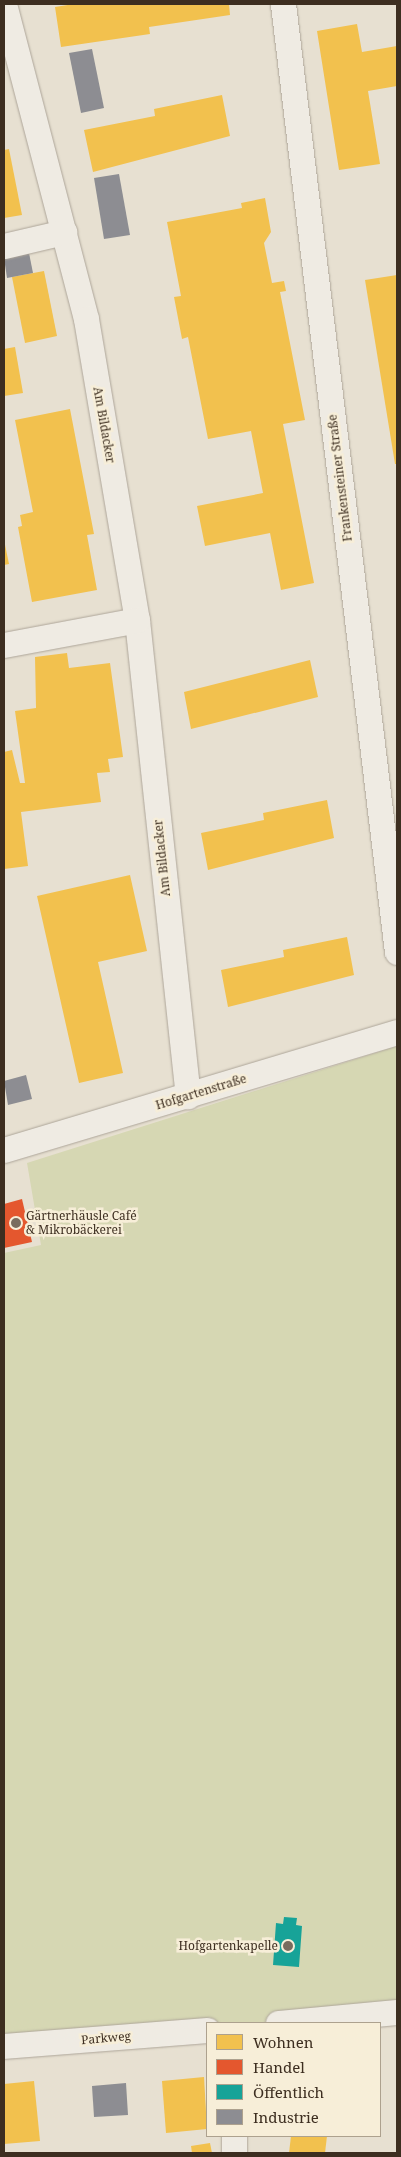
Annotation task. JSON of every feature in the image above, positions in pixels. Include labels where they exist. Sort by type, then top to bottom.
[{"type":"street","name":"Am Bildacker","points":[[4,4],[86,319],[137,620],[188,1096]]},
{"type":"street","name":"Frankensteiner Straße","points":[[284,4],[397,952]]},
{"type":"street","points":[[4,246],[64,232]]},
{"type":"street","points":[[4,645],[137,620]]},
{"type":"street","name":"Hofgartenstraße","points":[[4,1150],[397,1032]]},
{"type":"street","points":[[289,2022],[397,2012]]},
{"type":"street","name":"Parkweg","points":[[4,2046],[206,2030]]},
{"type":"street","points":[[234,2137],[234,2153]]},
{"type":"green space","points":[[397,1046],[397,2012],[289,2022],[206,2022],[4,2046],[4,1253],[41,1245],[27,1163]]},
{"type":"building: Wohnen","points":[[74,4],[229,4],[230,15],[149,27],[150,34],[61,47],[55,7]]},
{"type":"building: Wohnen","points":[[357,24],[362,52],[397,46],[397,86],[368,91],[380,164],[339,170],[317,31]]},
{"type":"building: Wohnen","points":[[222,95],[230,136],[93,172],[84,130],[155,116],[154,109]]},
{"type":"building: Wohnen","points":[[9,149],[22,215],[4,218],[4,150]]},
{"type":"building: Wohnen","points":[[265,198],[271,232],[264,243],[272,283],[284,281],[286,291],[280,292],[305,420],[283,424],[314,583],[281,590],[270,533],[205,546],[197,506],[263,493],[251,431],[208,439],[188,337],[182,339],[174,297],[181,296],[167,222],[242,208],[241,203]]},
{"type":"building: Wohnen","points":[[44,271],[57,336],[25,343],[12,277]]},
{"type":"building: Wohnen","points":[[397,275],[397,464],[395,464],[365,280]]},
{"type":"building: Wohnen","points":[[15,347],[23,393],[4,396],[4,349]]},
{"type":"building: Wohnen","points":[[70,409],[94,534],[87,535],[97,590],[32,602],[18,527],[22,526],[20,515],[33,512],[15,420]]},
{"type":"building: Wohnen","points":[[4,540],[9,564],[4,565]]},
{"type":"building: Wohnen","points":[[67,653],[69,668],[110,663],[123,757],[108,759],[110,772],[97,773],[101,802],[21,812],[28,866],[4,869],[4,752],[12,750],[20,783],[25,783],[15,711],[36,708],[35,657]]},
{"type":"building: Wohnen","points":[[310,660],[318,697],[191,729],[184,692]]},
{"type":"building: Wohnen","points":[[327,800],[334,838],[208,870],[201,833],[264,820],[263,813]]},
{"type":"building: Wohnen","points":[[130,875],[147,951],[98,962],[123,1073],[79,1083],[37,896]]},
{"type":"building: Wohnen","points":[[347,937],[354,975],[228,1007],[221,970],[284,957],[283,950]]},
{"type":"building: Wohnen","points":[[204,2077],[206,2129],[166,2133],[162,2081]]},
{"type":"building: Wohnen","points":[[34,2081],[40,2141],[4,2144],[4,2084]]},
{"type":"building: Wohnen","points":[[291,2137],[327,2137],[325,2153],[289,2153]]},
{"type":"building: Wohnen","points":[[210,2143],[212,2153],[192,2153],[191,2146]]},
{"type":"building: Handel","name":"Gärtnerhäusle Café & Mikrobäckerei","points":[[22,1199],[32,1242],[4,1248],[4,1204]]},
{"type":"building: Öffentlich","name":"Hofgartenkapelle","points":[[284,1917],[297,1918],[296,1925],[302,1926],[299,1967],[273,1965],[276,1923],[283,1924]]},
{"type":"building: Industrie","points":[[92,49],[104,108],[81,113],[69,53]]},
{"type":"building: Industrie","points":[[119,174],[130,235],[104,239],[94,178]]},
{"type":"building: Industrie","points":[[29,253],[33,273],[7,278],[4,258]]},
{"type":"building: Industrie","points":[[26,1075],[32,1099],[8,1105],[4,1081]]},
{"type":"building: Industrie","points":[[126,2083],[128,2115],[94,2117],[92,2086]]},
{"type":"place","name":"Gärtnerhäusle Café & Mikrobäckerei","points":[[16,1223]]},
{"type":"place","name":"Hofgartenkapelle","points":[[288,1946]]}]
